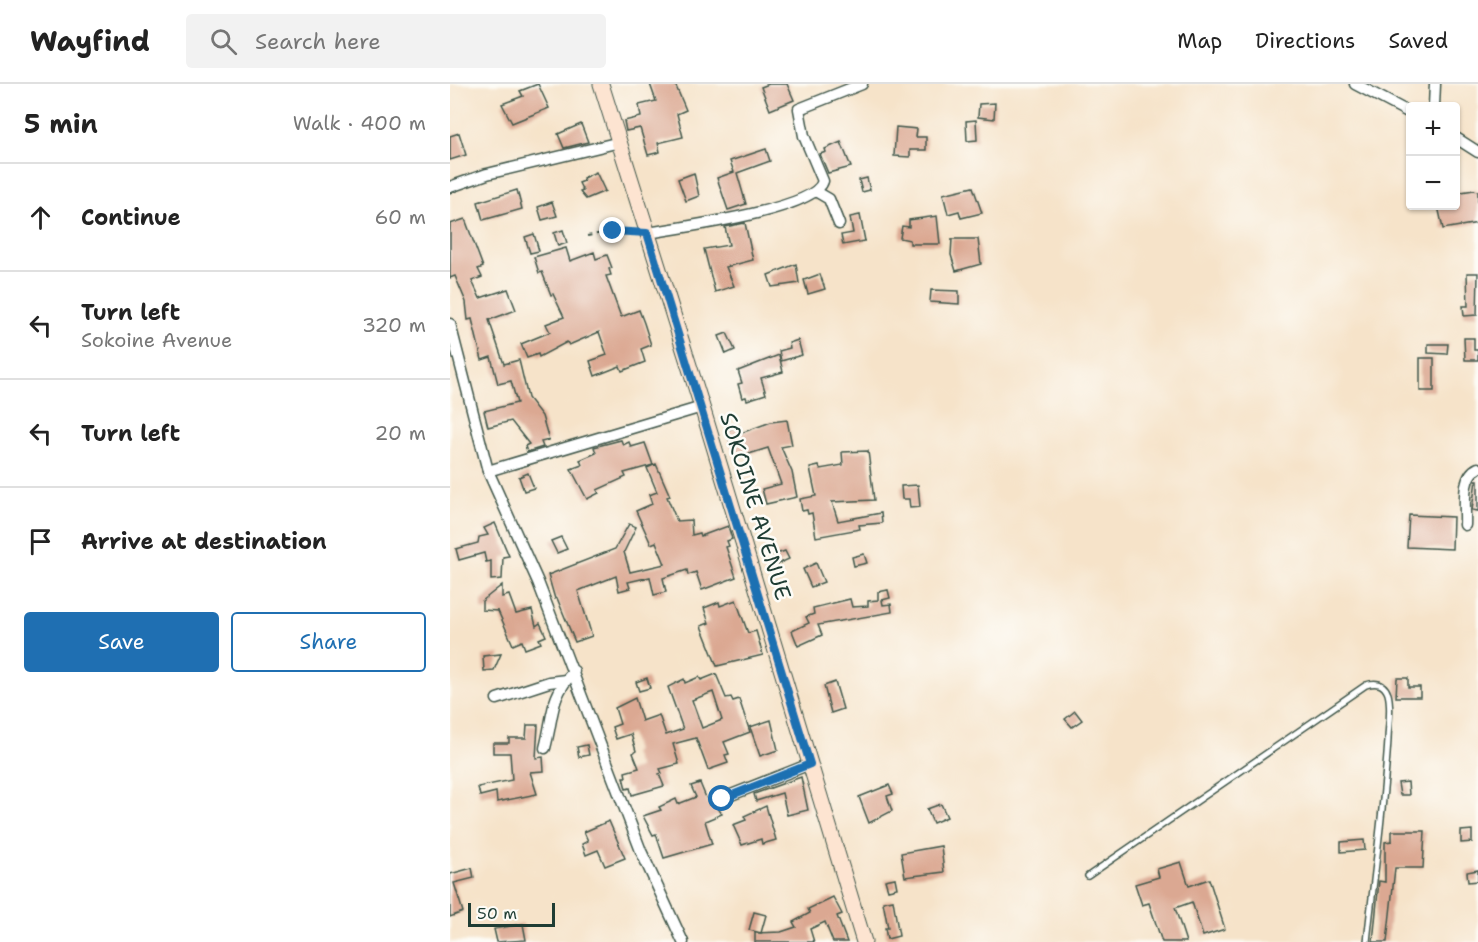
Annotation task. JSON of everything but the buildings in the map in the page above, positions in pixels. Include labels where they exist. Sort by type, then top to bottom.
[{"type":"street","name":"SOKOINE AVENUE","points":[[601,84],[702,407],[864,942]]},
{"type":"street","points":[[647,233],[750,215],[804,199],[817,192],[823,182],[798,119],[799,108],[862,84]]},
{"type":"street","points":[[1355,84],[1406,111]]},
{"type":"street","points":[[1434,102],[1436,84]]},
{"type":"street","points":[[1460,141],[1478,152]]},
{"type":"street","points":[[450,187],[487,174],[620,142]]},
{"type":"street","points":[[817,192],[829,199],[839,224]]},
{"type":"street","points":[[450,324],[488,471],[514,523],[574,671],[641,850],[683,942]]},
{"type":"street","points":[[488,471],[702,407]]},
{"type":"street","points":[[1465,525],[1468,475],[1478,468]]},
{"type":"street","points":[[545,748],[552,725],[554,705],[561,686],[574,671]]},
{"type":"street","points":[[497,699],[549,682],[566,680]]},
{"type":"street","points":[[722,799],[810,764]]},
{"type":"lane","points":[[1088,876],[1314,719],[1366,685],[1375,682],[1382,685],[1387,693],[1389,704],[1386,763],[1366,942]]},
{"type":"path","points":[[587,236],[613,231],[647,233]]},
{"type":"route","points":[[613,231],[647,233],[810,764],[722,799]]}]
